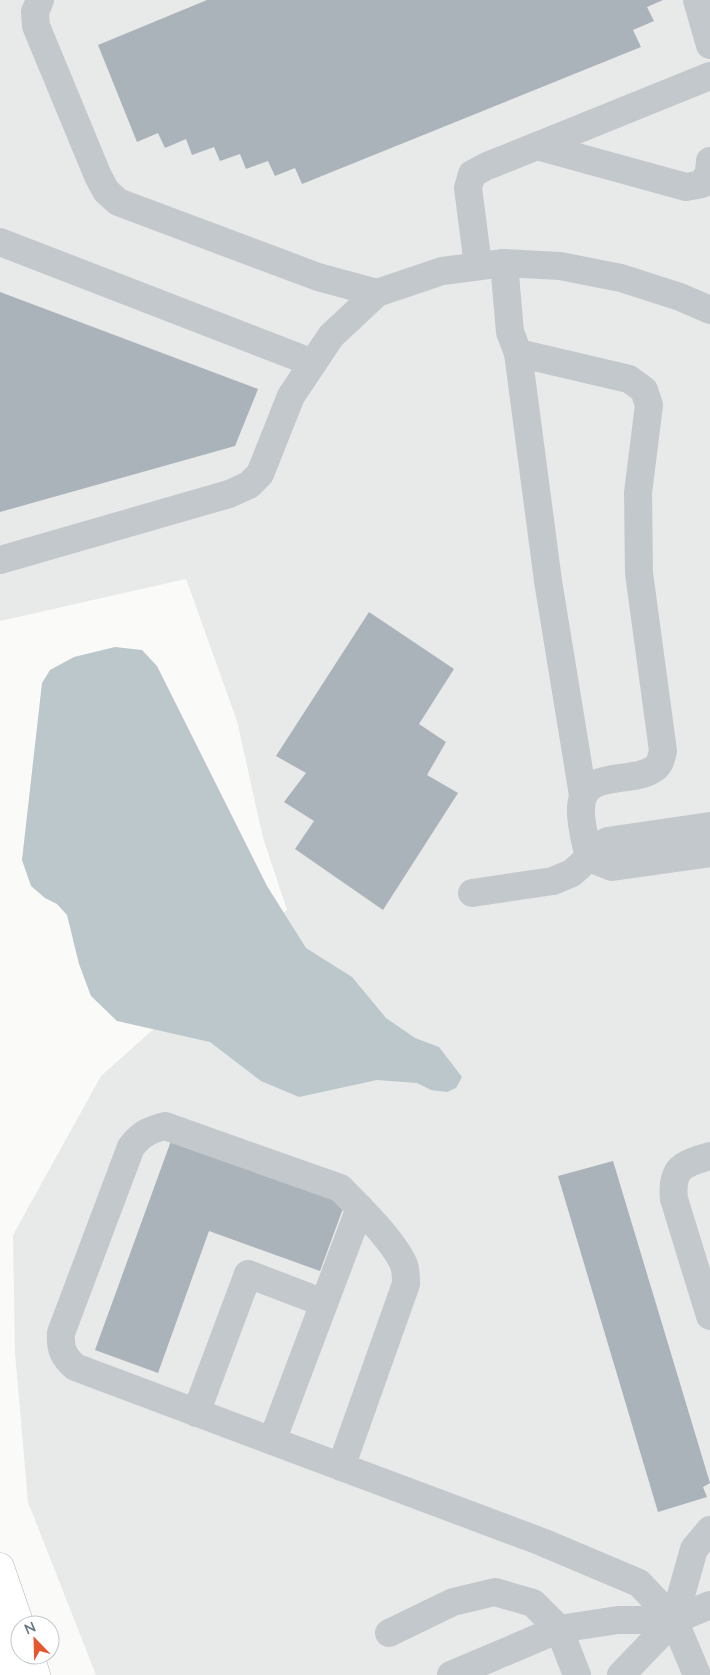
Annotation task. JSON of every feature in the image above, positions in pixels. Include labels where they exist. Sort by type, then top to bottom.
[{"type":"highway","points":[[0,1568],[16,1615]]},
{"type":"highway","points":[[0,1625],[10,1675]]},
{"type":"street","points":[[40,0],[35,12],[36,26],[106,191],[118,202],[318,277],[377,293]]},
{"type":"street","points":[[698,0],[710,45]]},
{"type":"street","points":[[589,858],[580,809],[583,794],[548,581],[518,353],[510,332],[468,188],[472,174],[487,166],[710,76]]},
{"type":"street","points":[[537,146],[686,187],[702,184],[709,173],[710,161]]},
{"type":"street","points":[[0,242],[313,363]]},
{"type":"street","points":[[0,560],[229,494],[248,485],[260,474],[291,396],[332,336],[377,293],[442,270],[491,264],[560,266],[621,278],[680,297],[710,310]]},
{"type":"street","points":[[518,353],[629,378],[644,390],[649,405],[638,493],[640,573],[663,751],[660,763],[652,771],[595,783],[583,794]]},
{"type":"street","points":[[472,893],[553,880],[572,872],[607,841],[710,826]]},
{"type":"street","points":[[589,858],[612,868],[710,853]]},
{"type":"street","points":[[341,1467],[406,1284],[405,1267],[398,1253],[360,1208],[340,1188],[165,1126],[149,1130],[140,1136],[130,1147],[61,1333],[60,1346],[65,1358],[75,1367],[196,1413],[542,1542],[639,1583],[674,1620],[697,1675]]},
{"type":"street","points":[[710,1156],[686,1164],[678,1170],[672,1182],[674,1198],[710,1316]]},
{"type":"street","points":[[272,1441],[360,1208]]},
{"type":"street","points":[[196,1413],[248,1274],[324,1303]]},
{"type":"street","points":[[621,1675],[674,1620],[694,1549],[710,1530]]},
{"type":"street","points":[[389,1633],[453,1602],[495,1592],[533,1603],[560,1629],[577,1675]]},
{"type":"street","points":[[451,1675],[560,1629],[618,1620],[674,1620],[710,1605]]},
{"type":"shaded area","points":[[0,0],[710,0],[710,1675],[96,1675],[28,1502],[15,1353],[13,1235],[101,1076],[287,910],[263,838],[237,721],[186,579],[0,621]]},
{"type":"shaded area","points":[[115,647],[142,650],[157,666],[267,886],[306,948],[352,977],[386,1018],[415,1038],[439,1047],[462,1077],[456,1088],[447,1092],[431,1090],[417,1083],[377,1080],[299,1097],[261,1081],[210,1042],[117,1021],[91,996],[79,964],[67,915],[57,904],[45,898],[31,886],[22,860],[42,683],[50,670],[74,657]]},
{"type":"building","points":[[207,0],[663,0],[647,7],[654,21],[633,30],[641,47],[302,184],[295,168],[275,176],[268,161],[246,169],[240,154],[220,161],[214,147],[192,155],[186,139],[165,148],[158,133],[137,142],[98,45]]},
{"type":"building","points":[[0,292],[258,389],[235,446],[0,512]]},
{"type":"building","points":[[369,612],[454,669],[419,724],[446,742],[427,775],[458,793],[383,910],[295,849],[314,821],[284,802],[306,773],[276,756]]},
{"type":"building","points":[[171,1141],[345,1203],[320,1271],[209,1231],[158,1373],[95,1350]]},
{"type":"building","points":[[613,1161],[710,1483],[703,1487],[707,1497],[658,1512],[558,1176]]}]
